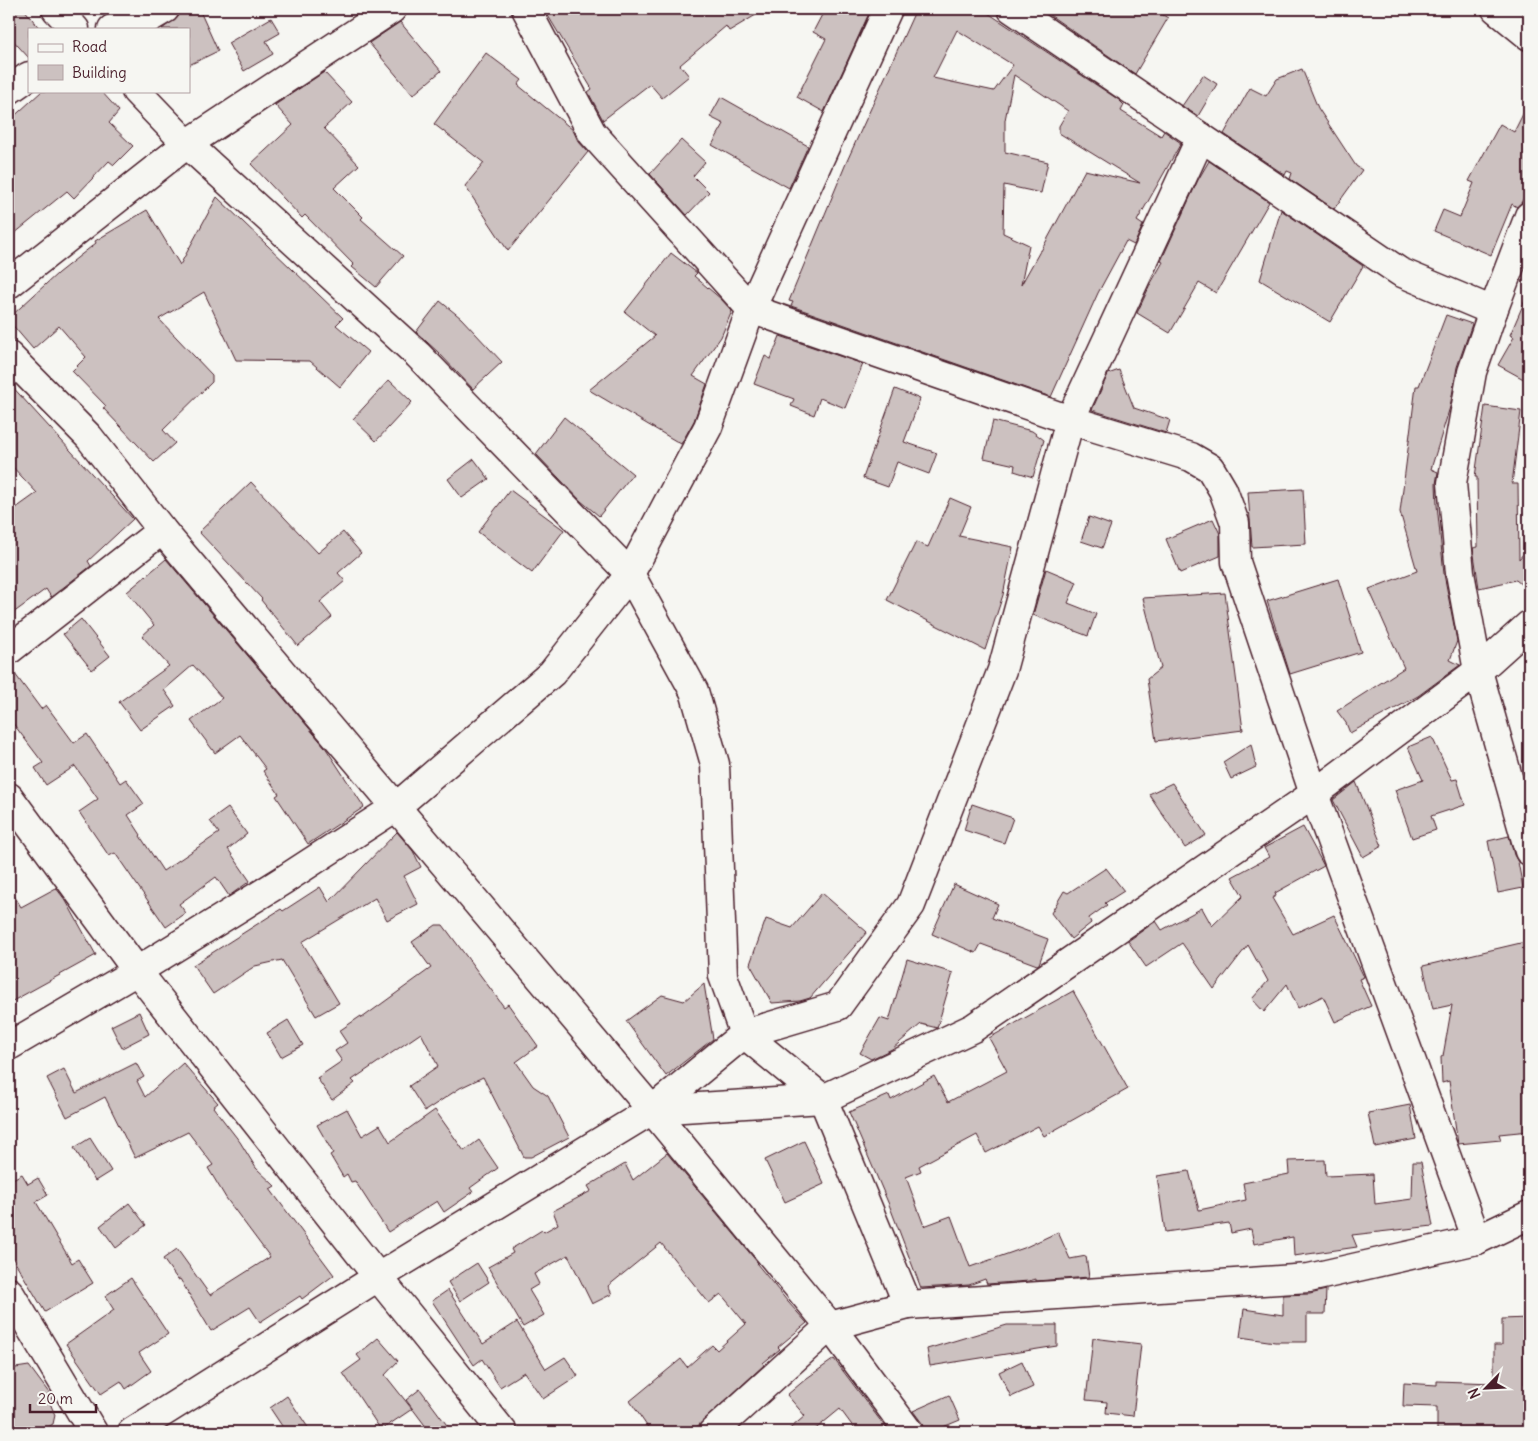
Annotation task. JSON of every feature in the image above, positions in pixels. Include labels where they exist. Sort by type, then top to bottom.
[{"type":"street","points":[[56,9],[74,28]]},
{"type":"street","points":[[116,28],[148,19],[165,9]]},
{"type":"street","points":[[9,284],[187,144],[392,9]]},
{"type":"street","points":[[526,9],[592,133],[751,309],[1070,420],[1191,457],[1210,468],[1223,490],[1235,523],[1236,562],[1314,794],[1477,1240]]},
{"type":"street","points":[[9,1046],[137,971],[282,881],[396,807],[552,672],[630,574],[708,427],[751,309],[888,9]]},
{"type":"street","points":[[1012,9],[1400,272],[1493,311]]},
{"type":"street","points":[[1496,9],[1529,36]]},
{"type":"street","points":[[9,90],[28,77]]},
{"type":"street","points":[[137,92],[187,144],[418,355],[630,574],[694,692],[715,764],[723,976],[744,1034],[823,1099],[908,1305]]},
{"type":"street","points":[[132,1432],[378,1277],[652,1110],[744,1034],[838,1006],[911,905],[1002,670],[1070,420],[1201,136]]},
{"type":"street","points":[[1529,216],[1472,372],[1452,483],[1460,573],[1478,671],[1529,851]]},
{"type":"street","points":[[9,356],[89,437],[162,530],[652,1110],[830,1326],[909,1432]]},
{"type":"street","points":[[9,650],[162,530]]},
{"type":"street","points":[[652,1110],[823,1099],[973,1028],[1314,794],[1478,671],[1529,625]]},
{"type":"street","points":[[9,797],[137,971],[378,1277],[504,1432]]},
{"type":"street","points":[[713,1432],[830,1326],[908,1305],[1309,1278],[1477,1240],[1529,1215]]},
{"type":"street","points":[[9,1292],[92,1432]]},
{"type":"building","points":[[9,9],[24,9],[39,28],[28,28],[28,57],[9,36]]},
{"type":"building","points":[[181,9],[199,9],[218,51],[190,65],[190,28],[163,28],[178,17]]},
{"type":"building","points":[[544,9],[766,9],[729,31],[726,26],[680,65],[689,76],[662,98],[650,84],[603,120],[588,92],[592,89]]},
{"type":"building","points":[[825,9],[871,9],[824,112],[797,97],[826,39],[813,32]]},
{"type":"building","points":[[916,9],[982,9],[1119,100],[1124,105],[1121,111],[1161,136],[1164,131],[1181,143],[1137,221],[1143,225],[1134,245],[1126,241],[1098,293],[1051,397],[791,306],[793,302],[789,301],[847,161]],"holes":[[[957,30],[1013,65],[994,91],[933,78]],[[1014,75],[1068,111],[1059,126],[1059,133],[1140,183],[1085,170],[1021,285],[1029,245],[1003,233],[1004,185],[1041,193],[1048,162],[1005,152],[1005,120]]]},
{"type":"building","points":[[1041,9],[1153,9],[1168,18],[1135,74]]},
{"type":"building","points":[[271,18],[280,33],[266,41],[273,54],[244,71],[228,43]]},
{"type":"building","points":[[400,22],[441,71],[413,95],[369,43]]},
{"type":"building","points":[[486,53],[522,80],[518,85],[573,130],[578,141],[588,152],[508,251],[465,186],[484,163],[434,124]]},
{"type":"building","points":[[1302,69],[1318,108],[1356,166],[1362,170],[1334,209],[1290,179],[1292,173],[1287,171],[1285,175],[1224,134],[1250,88],[1266,96],[1277,79]]},
{"type":"building","points":[[324,72],[352,102],[324,128],[359,165],[334,188],[363,217],[361,219],[403,256],[376,287],[352,267],[354,265],[305,215],[302,218],[251,164],[293,125],[275,105]]},
{"type":"building","points":[[1203,75],[1217,84],[1198,116],[1182,106]]},
{"type":"building","points":[[41,92],[102,92],[119,111],[109,123],[133,146],[114,165],[109,161],[74,198],[67,191],[9,238],[9,121]]},
{"type":"building","points":[[721,97],[808,146],[789,188],[712,145],[724,124],[710,117]]},
{"type":"building","points":[[1529,102],[1529,188],[1517,207],[1512,204],[1491,255],[1434,231],[1443,210],[1460,217],[1474,183],[1469,181],[1500,124],[1514,132]]},
{"type":"building","points":[[681,140],[705,162],[693,176],[709,192],[687,215],[650,174]]},
{"type":"building","points":[[1209,161],[1269,202],[1216,293],[1199,283],[1170,333],[1137,313],[1163,262],[1161,261],[1198,180]]},
{"type":"building","points":[[217,197],[343,318],[336,325],[368,352],[340,387],[310,361],[236,360],[204,292],[159,319],[212,375],[212,382],[163,430],[175,443],[154,462],[103,408],[106,406],[72,371],[86,357],[59,326],[33,349],[9,321],[9,318],[58,273],[96,243],[95,241],[147,210],[180,265]]},
{"type":"building","points":[[1281,210],[1363,266],[1330,322],[1260,280]]},
{"type":"building","points":[[671,253],[697,273],[694,276],[732,311],[721,337],[693,376],[707,384],[694,421],[681,444],[589,390],[655,336],[625,312]]},
{"type":"building","points":[[1529,291],[1529,382],[1498,365],[1514,337],[1510,335]]},
{"type":"building","points":[[440,301],[461,318],[502,362],[473,389],[416,332]]},
{"type":"building","points":[[1446,315],[1472,324],[1457,367],[1450,407],[1431,469],[1438,472],[1436,484],[1437,505],[1444,574],[1457,641],[1450,660],[1460,665],[1418,696],[1350,733],[1346,723],[1337,711],[1404,668],[1369,589],[1417,571],[1400,512],[1416,386],[1419,386]]},
{"type":"building","points":[[780,336],[863,364],[845,408],[820,398],[814,415],[791,406],[794,399],[754,384],[765,356],[771,359]]},
{"type":"building","points":[[1119,370],[1134,408],[1170,420],[1166,433],[1092,410],[1108,374]]},
{"type":"building","points":[[389,380],[412,402],[376,441],[353,419]]},
{"type":"building","points":[[9,383],[133,519],[88,561],[91,566],[51,597],[46,589],[9,616],[9,513],[37,493],[9,463]]},
{"type":"building","points":[[895,389],[920,399],[904,442],[937,453],[929,474],[897,462],[888,487],[863,478]]},
{"type":"building","points":[[1485,406],[1521,411],[1512,484],[1518,484],[1519,559],[1529,547],[1529,591],[1516,580],[1479,588],[1473,548],[1478,547],[1477,477],[1475,477]]},
{"type":"building","points":[[564,417],[633,474],[599,516],[581,501],[536,454]]},
{"type":"building","points":[[993,421],[1032,431],[1044,440],[1033,477],[1014,471],[1015,465],[984,458]]},
{"type":"building","points":[[474,459],[489,479],[462,498],[448,479]]},
{"type":"building","points":[[251,482],[318,553],[343,532],[361,553],[338,573],[345,581],[320,602],[332,617],[298,646],[262,599],[199,532]]},
{"type":"building","points":[[1303,489],[1306,544],[1252,547],[1248,492]]},
{"type":"building","points":[[510,490],[564,530],[532,573],[478,532]]},
{"type":"building","points":[[950,498],[971,507],[959,536],[1013,547],[1003,595],[985,650],[887,600],[916,542],[928,547]]},
{"type":"building","points":[[1089,517],[1111,525],[1102,548],[1081,541]]},
{"type":"building","points":[[1213,519],[1220,534],[1220,556],[1180,573],[1166,539]]},
{"type":"building","points":[[166,559],[325,747],[364,807],[308,844],[276,796],[279,794],[263,771],[266,769],[240,735],[215,753],[191,721],[222,698],[193,665],[164,690],[175,706],[140,730],[119,702],[169,666],[142,636],[154,625],[127,592]]},
{"type":"building","points":[[1046,569],[1077,582],[1068,603],[1096,614],[1088,636],[1033,615]]},
{"type":"building","points":[[1338,579],[1361,652],[1290,674],[1267,601]]},
{"type":"building","points":[[1225,593],[1243,730],[1156,741],[1147,679],[1161,668],[1143,598]]},
{"type":"building","points":[[81,619],[110,656],[92,670],[63,634]]},
{"type":"building","points":[[9,666],[41,709],[46,705],[74,743],[87,734],[120,783],[126,779],[144,804],[128,815],[163,871],[219,833],[210,821],[228,808],[247,834],[228,849],[250,881],[229,896],[216,877],[179,904],[186,913],[166,927],[115,853],[109,856],[79,812],[98,799],[75,766],[46,785],[35,768],[43,763],[9,718]]},
{"type":"building","points":[[1432,737],[1452,780],[1457,779],[1465,805],[1431,816],[1436,830],[1412,838],[1395,790],[1423,780],[1408,747]]},
{"type":"building","points":[[1251,744],[1256,767],[1231,779],[1223,762]]},
{"type":"building","points":[[1356,782],[1382,846],[1363,857],[1333,800]]},
{"type":"building","points":[[1172,783],[1206,835],[1185,848],[1149,794]]},
{"type":"building","points":[[972,804],[1013,818],[1004,843],[964,830]]},
{"type":"building","points":[[1303,827],[1324,866],[1275,893],[1276,896],[1272,898],[1293,934],[1334,915],[1364,977],[1359,979],[1371,1006],[1335,1022],[1323,996],[1298,1008],[1287,984],[1264,1012],[1252,999],[1268,981],[1248,945],[1214,989],[1182,943],[1146,967],[1128,941],[1156,921],[1162,930],[1202,908],[1212,926],[1243,896],[1232,877],[1269,857],[1264,848]]},
{"type":"building","points":[[397,832],[413,851],[421,867],[404,876],[418,904],[387,920],[375,898],[302,942],[339,1003],[316,1016],[282,960],[255,966],[213,994],[193,965],[281,909],[283,911],[320,887],[329,902]]},
{"type":"building","points":[[1509,836],[1518,862],[1523,888],[1498,893],[1488,841]]},
{"type":"building","points":[[1106,868],[1124,891],[1105,903],[1107,905],[1089,918],[1091,923],[1071,939],[1051,913],[1064,891],[1068,893]]},
{"type":"building","points":[[954,884],[998,904],[992,918],[1048,939],[1039,964],[1037,965],[981,944],[976,953],[932,934]]},
{"type":"building","points":[[9,887],[21,907],[56,888],[66,901],[96,955],[9,1003]]},
{"type":"building","points":[[822,893],[867,932],[810,998],[800,1001],[772,1003],[750,964],[766,919],[792,928]]},
{"type":"building","points":[[436,925],[443,925],[504,1007],[508,1004],[538,1046],[516,1062],[533,1086],[548,1096],[569,1137],[531,1157],[524,1157],[483,1077],[460,1088],[425,1111],[409,1086],[438,1066],[421,1033],[352,1080],[355,1083],[332,1100],[317,1078],[342,1061],[335,1051],[347,1043],[339,1031],[361,1016],[362,1018],[431,968],[412,942]]},
{"type":"building","points":[[1529,941],[1529,1131],[1499,1134],[1501,1140],[1458,1144],[1449,1081],[1442,1083],[1441,1057],[1443,1056],[1452,1005],[1433,1009],[1423,966]]},
{"type":"building","points":[[907,959],[953,973],[937,1028],[921,1024],[892,1049],[871,1059],[860,1053],[880,1018],[889,1021]]},
{"type":"building","points":[[704,984],[713,1039],[666,1076],[626,1021],[662,995],[684,1001]]},
{"type":"building","points":[[1073,991],[1128,1089],[1044,1136],[1038,1126],[986,1153],[977,1135],[919,1166],[921,1171],[906,1177],[924,1226],[951,1216],[970,1267],[1024,1248],[1058,1232],[1070,1259],[1086,1256],[1089,1277],[1036,1281],[1036,1279],[987,1284],[985,1279],[969,1285],[921,1288],[890,1207],[849,1112],[889,1095],[891,1100],[934,1076],[948,1102],[1007,1071],[989,1038]]},
{"type":"building","points":[[139,1012],[149,1034],[122,1048],[111,1026]]},
{"type":"building","points":[[288,1020],[303,1045],[281,1057],[267,1033]]},
{"type":"building","points":[[136,1063],[144,1077],[137,1081],[145,1097],[183,1063],[218,1103],[213,1107],[240,1142],[256,1168],[275,1186],[270,1189],[334,1275],[302,1299],[300,1296],[260,1322],[250,1307],[211,1331],[180,1279],[178,1280],[163,1259],[177,1249],[210,1295],[270,1257],[226,1198],[208,1168],[213,1165],[188,1132],[135,1158],[105,1097],[67,1117],[47,1078],[64,1069],[76,1093]]},
{"type":"building","points":[[1410,1105],[1416,1139],[1375,1147],[1368,1113]]},
{"type":"building","points":[[347,1109],[362,1136],[380,1125],[390,1142],[435,1110],[464,1151],[479,1140],[498,1168],[470,1188],[473,1192],[444,1212],[437,1201],[388,1232],[355,1181],[351,1182],[347,1174],[343,1177],[330,1155],[333,1153],[317,1125]]},
{"type":"building","points":[[90,1138],[111,1171],[95,1181],[74,1148]]},
{"type":"building","points":[[804,1141],[824,1184],[785,1202],[765,1160]]},
{"type":"building","points":[[667,1153],[807,1323],[778,1347],[780,1349],[763,1363],[764,1365],[691,1432],[651,1432],[630,1401],[681,1359],[687,1367],[712,1345],[717,1350],[746,1324],[721,1294],[709,1303],[661,1243],[608,1286],[612,1294],[592,1304],[568,1255],[534,1274],[539,1284],[529,1290],[544,1315],[523,1327],[488,1267],[513,1253],[511,1249],[542,1230],[544,1232],[558,1224],[553,1211],[591,1191],[588,1186],[625,1164],[633,1180]]},
{"type":"building","points":[[1325,1160],[1326,1176],[1373,1174],[1375,1204],[1412,1199],[1413,1162],[1421,1162],[1433,1226],[1352,1235],[1357,1247],[1294,1256],[1293,1237],[1254,1244],[1251,1229],[1231,1233],[1229,1223],[1165,1232],[1157,1176],[1189,1171],[1199,1210],[1246,1200],[1243,1183],[1289,1174],[1288,1161]]},
{"type":"building","points":[[22,1174],[28,1184],[38,1178],[48,1195],[36,1202],[72,1263],[78,1259],[93,1283],[45,1312],[9,1252],[9,1181]]},
{"type":"building","points":[[129,1203],[146,1225],[116,1248],[100,1226]]},
{"type":"building","points":[[477,1263],[489,1282],[460,1301],[448,1282]]},
{"type":"building","points":[[131,1278],[168,1334],[139,1353],[151,1371],[126,1389],[121,1381],[101,1394],[66,1344],[114,1310],[105,1296]]},
{"type":"building","points":[[448,1290],[483,1344],[517,1322],[546,1369],[565,1357],[578,1376],[543,1399],[524,1372],[500,1387],[482,1359],[474,1365],[432,1301]]},
{"type":"building","points":[[1326,1290],[1325,1314],[1307,1314],[1307,1342],[1275,1342],[1240,1337],[1244,1309],[1283,1315],[1283,1295],[1310,1294]]},
{"type":"building","points":[[1528,1318],[1528,1346],[1524,1347],[1524,1384],[1528,1384],[1527,1432],[1437,1432],[1437,1407],[1403,1406],[1404,1383],[1437,1385],[1437,1381],[1494,1383],[1494,1345],[1502,1345],[1502,1319]]},
{"type":"building","points":[[1007,1325],[1057,1325],[1057,1346],[930,1366],[927,1349]]},
{"type":"building","points":[[378,1338],[398,1361],[385,1375],[412,1409],[381,1430],[343,1373],[361,1360],[357,1355]]},
{"type":"building","points":[[1093,1338],[1141,1344],[1133,1416],[1106,1413],[1107,1402],[1086,1400]]},
{"type":"building","points":[[834,1359],[889,1432],[857,1432],[840,1409],[812,1432],[786,1432],[805,1416],[787,1395]]},
{"type":"building","points":[[1022,1361],[1033,1387],[1011,1397],[999,1372]]},
{"type":"building","points":[[29,1366],[52,1397],[50,1403],[55,1415],[53,1424],[40,1432],[9,1432],[9,1369]]},
{"type":"building","points":[[420,1389],[452,1432],[430,1432],[406,1400]]},
{"type":"building","points":[[949,1395],[960,1420],[931,1432],[924,1432],[922,1423],[913,1411]]},
{"type":"building","points":[[287,1396],[311,1432],[286,1432],[270,1408]]}]
